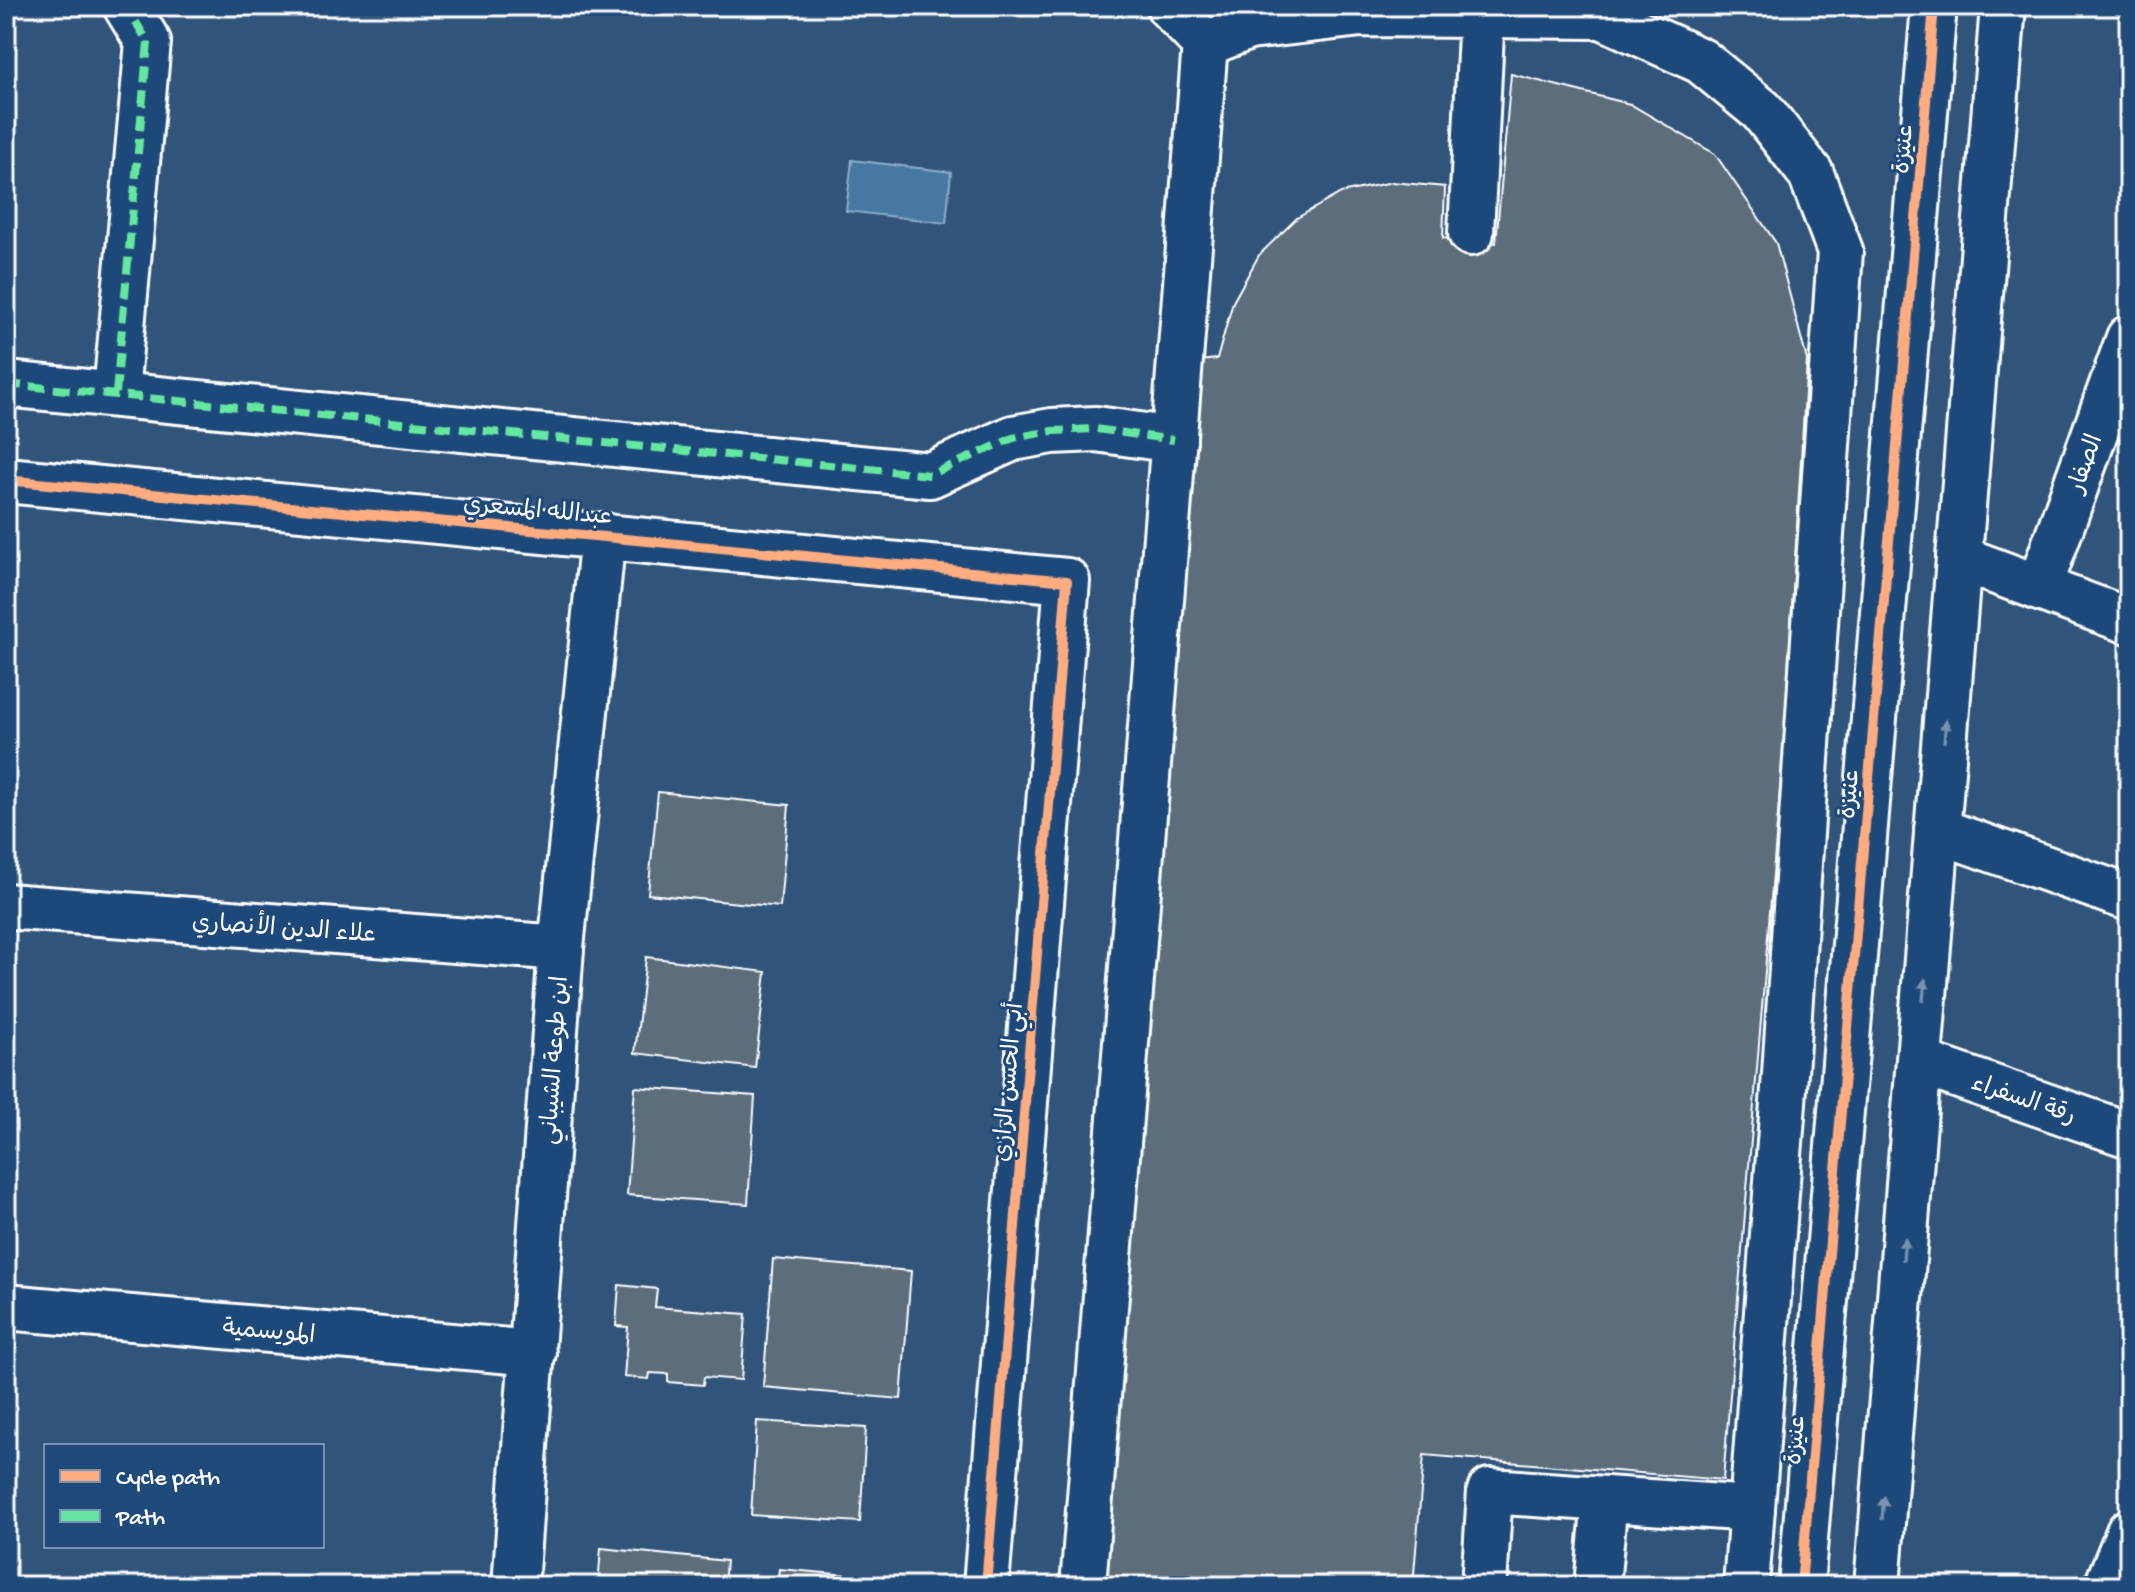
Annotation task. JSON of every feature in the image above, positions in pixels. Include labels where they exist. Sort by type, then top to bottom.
[{"type":"street","points":[[116,393],[148,42],[126,6]]},
{"type":"street","points":[[1083,1586],[1205,44],[1169,6]]},
{"type":"street","name":"عنيزة","points":[[1801,1586],[1934,6]]},
{"type":"street","points":[[1877,1586],[2003,6]]},
{"type":"street","points":[[1471,233],[1482,13]]},
{"type":"street","points":[[1205,44],[1249,27],[1361,14],[1602,16],[1701,61],[1762,111],[1811,174],[1840,251],[1786,1055],[1746,1586]]},
{"type":"street","name":"الصفار","points":[[2039,588],[2129,338]]},
{"type":"street","points":[[6,384],[930,475],[1013,438],[1052,431],[1096,429],[1174,440]]},
{"type":"street","name":"عبدالله المسعري","points":[[6,480],[1067,581]]},
{"type":"street","name":"ابن طوعة الشيباني","points":[[515,1586],[561,948],[603,535]]},
{"type":"street","points":[[1959,558],[2129,621]]},
{"type":"street","name":"أبي الحسن الرازي","points":[[986,1586],[1067,581]]},
{"type":"street","points":[[1937,830],[2129,898]]},
{"type":"street","name":"علاء الدين الأنصاري","points":[[6,906],[561,948]]},
{"type":"street","name":"رقة السفراء","points":[[1919,1062],[2129,1135]]},
{"type":"street","name":"المويسمية","points":[[6,1307],[533,1353]]},
{"type":"street","points":[[1484,1586],[1490,1491],[1752,1509]]},
{"type":"street","points":[[1597,1586],[1605,1499]]},
{"type":"street","points":[[2107,1586],[2129,1532]]},
{"type":"water","points":[[852,160],[951,172],[946,223],[846,211]]},
{"type":"building","points":[[1511,74],[1630,104],[1715,154],[1776,243],[1807,360],[1784,741],[1723,1480],[1424,1455],[1413,1586],[1104,1586],[1200,361],[1217,359],[1233,302],[1259,255],[1297,218],[1341,193],[1392,182],[1445,187],[1443,238],[1496,243]]},
{"type":"building","points":[[658,792],[789,805],[780,907],[648,894]]},
{"type":"building","points":[[646,957],[766,972],[755,1068],[635,1053]]},
{"type":"building","points":[[635,1087],[755,1096],[748,1204],[627,1195]]},
{"type":"building","points":[[773,1259],[911,1271],[901,1399],[763,1387]]},
{"type":"building","points":[[619,1285],[657,1289],[655,1307],[746,1314],[741,1380],[704,1377],[703,1385],[668,1382],[668,1374],[650,1373],[649,1379],[624,1377],[628,1327],[616,1326]]},
{"type":"building","points":[[757,1421],[866,1428],[860,1522],[751,1515]]},
{"type":"building","points":[[601,1548],[726,1561],[724,1586],[598,1586]]},
{"type":"building","points":[[779,1569],[869,1577],[868,1586],[777,1586]]},
{"type":"marked path","points":[[116,393],[148,42],[126,6]]},
{"type":"marked path","points":[[6,384],[930,475],[1013,438],[1052,431],[1096,429],[1174,440]]},
{"type":"cycle path","points":[[1801,1586],[1934,6]]},
{"type":"cycle path","points":[[6,480],[1067,581],[986,1586]]}]
